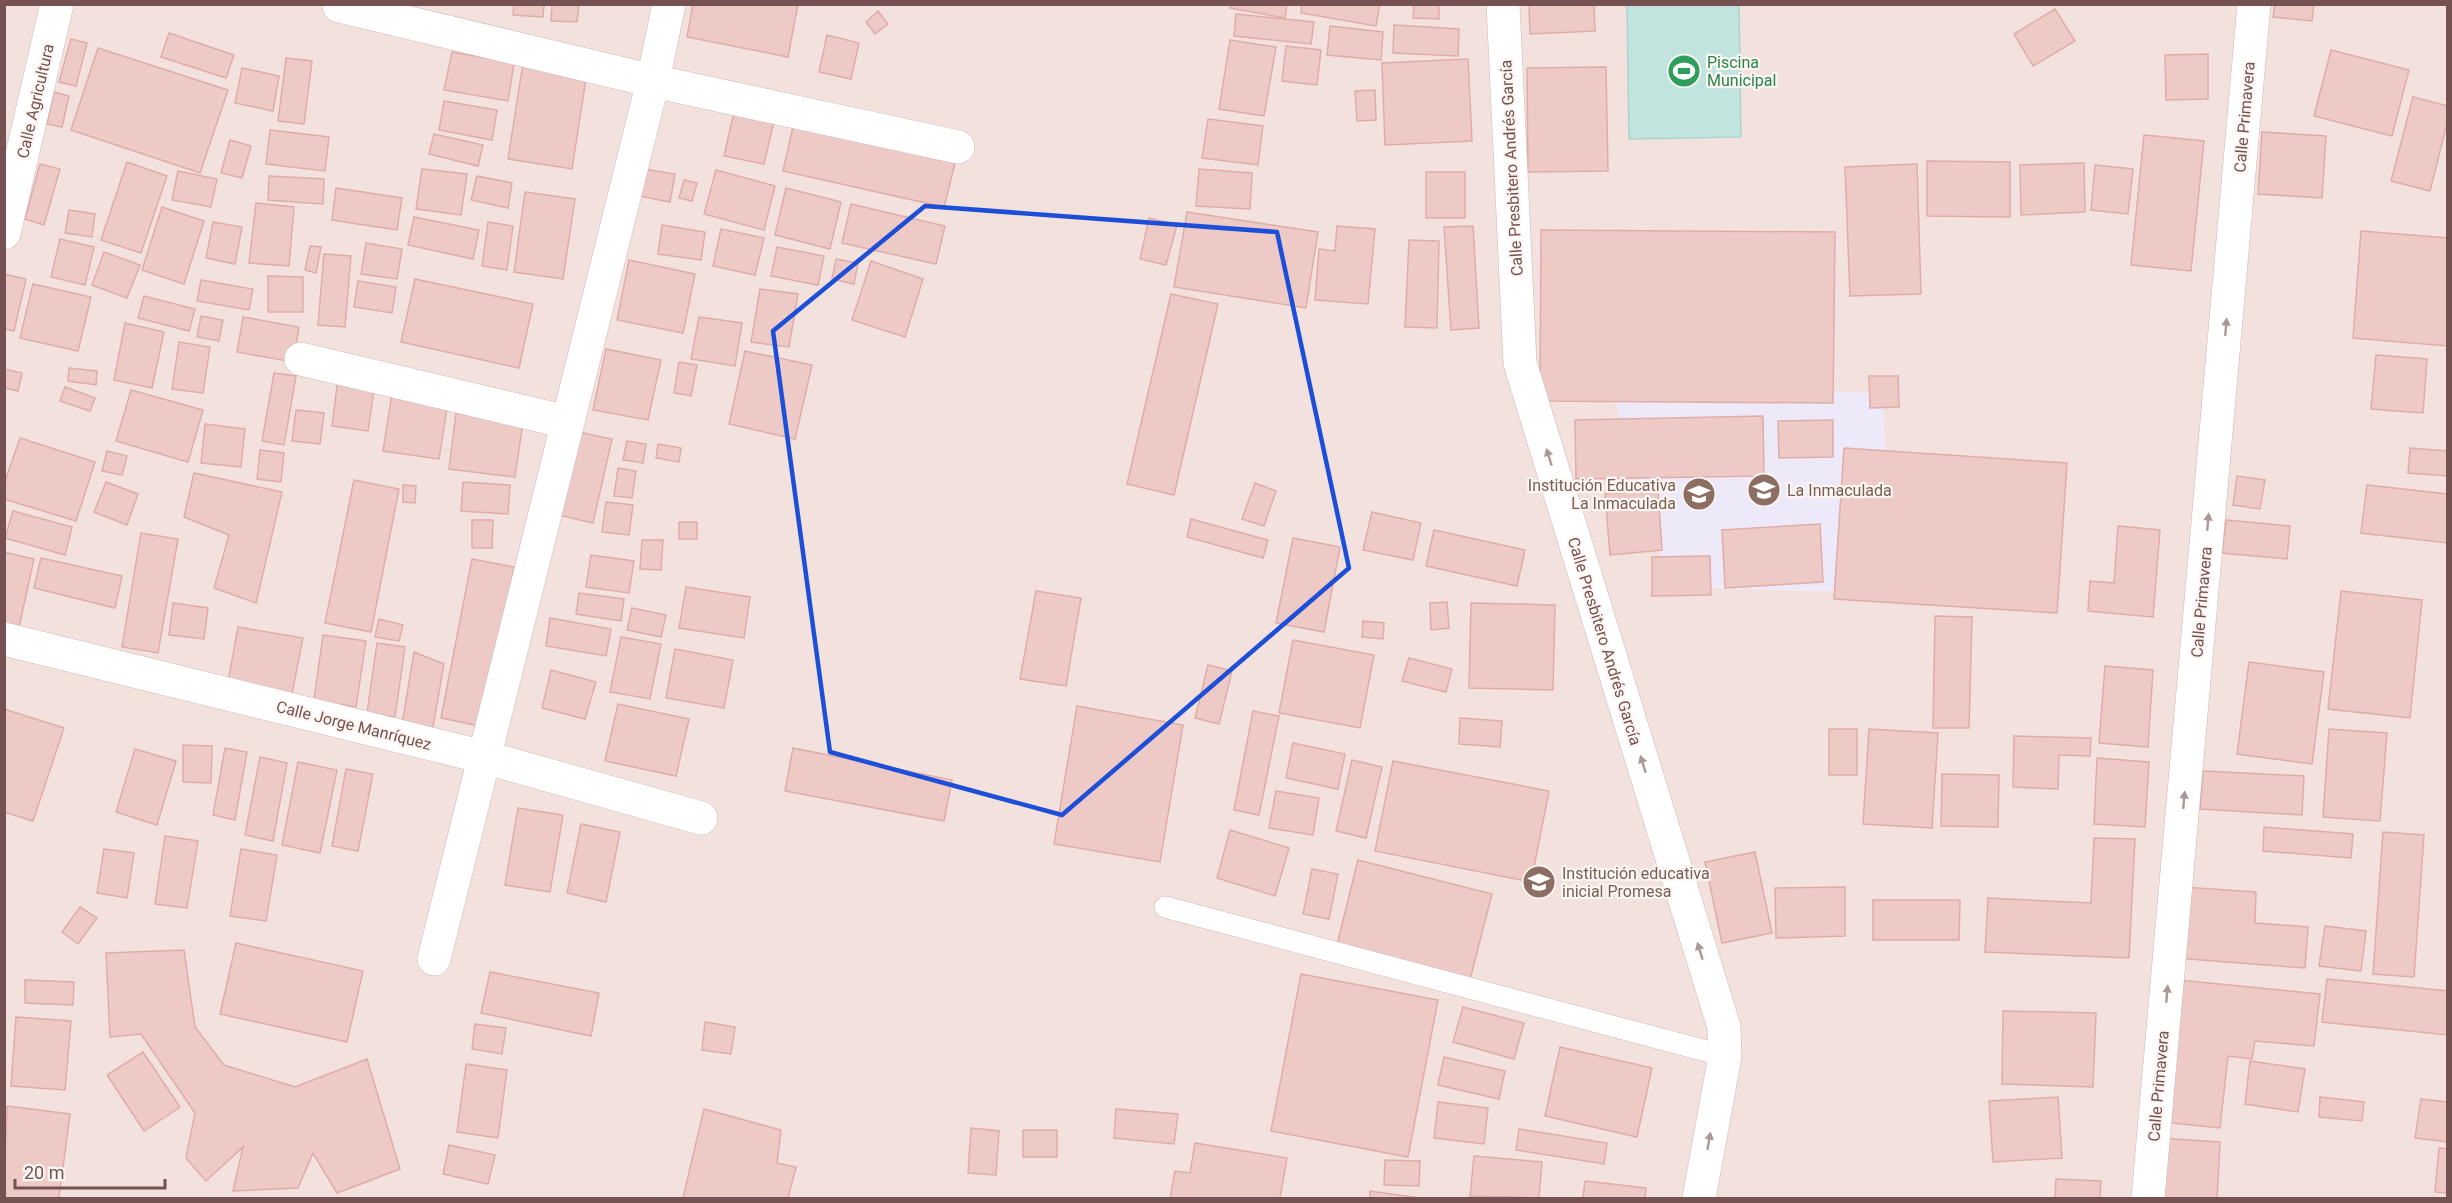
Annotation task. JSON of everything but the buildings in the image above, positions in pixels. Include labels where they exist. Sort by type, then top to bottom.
[{"type":"street","name":"Calle Agricultura","points":[[4,233],[57,4]]},
{"type":"street","points":[[434,959],[652,81],[669,4]]},
{"type":"street","name":"Calle Presbitero Andrés García","points":[[1503,4],[1520,363],[1724,1027],[1725,1056],[1699,1198]]},
{"type":"street","name":"Calle Primavera","points":[[2148,1198],[2254,4]]},
{"type":"street","points":[[339,6],[652,81],[958,147]]},
{"type":"street","points":[[301,359],[567,422]]},
{"type":"street","name":"Calle Jorge Manríquez","points":[[4,639],[484,757],[701,818]]},
{"type":"lane","points":[[1166,907],[1725,1056]]},
{"type":"highlighted area","points":[[925,206],[1277,232],[1349,568],[1062,815],[830,752],[773,331]]},
{"type":"shaded area","points":[[5,5],[2447,5],[2447,1198],[5,1198]]},
{"type":"shaded area","name":"La Inmaculada","points":[[1610,384],[1883,393],[1892,593],[1669,587]]},
{"type":"water","name":"Piscina Municipal","points":[[1627,5],[1739,5],[1741,137],[1629,139]]},
{"type":"place","name":"Piscina Municipal","points":[[1684,71]]},
{"type":"place","name":"La Inmaculada","points":[[1764,490]]},
{"type":"place","name":"Institución Educativa La Inmaculada","points":[[1699,494]]},
{"type":"place","name":"Institución educativa inicial Promesa","points":[[1539,882]]}]
